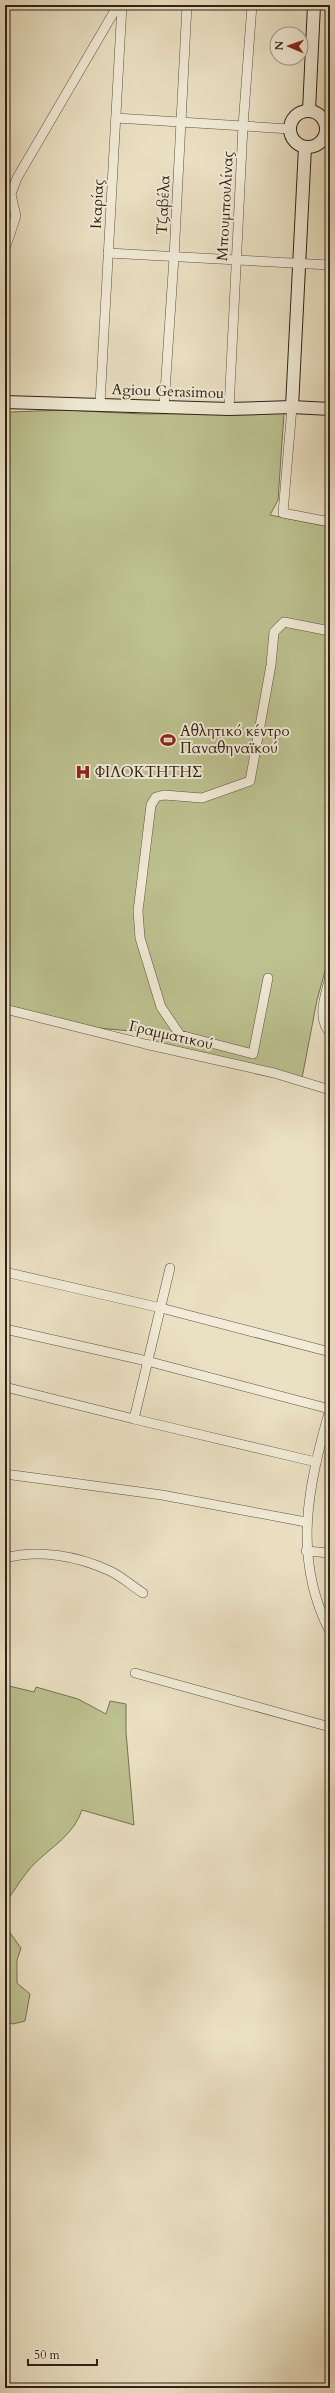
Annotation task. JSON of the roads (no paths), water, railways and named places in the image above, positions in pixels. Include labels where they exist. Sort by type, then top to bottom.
[{"type":"street","points":[[5,249],[16,216],[11,194],[17,178],[118,5]]},
{"type":"street","name":"Ικαρίας","points":[[100,404],[122,5]]},
{"type":"street","name":"Τζαβέλα","points":[[164,407],[182,121],[187,5]]},
{"type":"street","name":"Μπουμπουλίνας","points":[[229,409],[243,126],[252,5]]},
{"type":"street","points":[[310,111],[314,5]]},
{"type":"street","points":[[310,111],[321,116],[328,131],[317,145],[305,147],[295,142],[290,128],[296,116],[310,111]]},
{"type":"street","points":[[116,118],[290,128]]},
{"type":"street","points":[[305,147],[292,407],[283,513],[330,522]]},
{"type":"street","points":[[108,253],[330,265]]},
{"type":"street","name":"Agiou Gerasimou","points":[[6,402],[229,409],[292,407],[330,409]]},
{"type":"street","points":[[268,978],[253,1054],[180,1035],[161,1007],[140,938],[138,911],[151,805],[156,798],[164,796],[202,798],[250,781],[271,665],[274,632],[284,622],[330,631]]},
{"type":"street","points":[[330,976],[322,1010],[325,1025],[330,1033]]},
{"type":"street","name":"Γραμματικού","points":[[5,1009],[274,1074],[330,1090]]},
{"type":"street","points":[[134,1419],[170,1268]]},
{"type":"street","points":[[5,1272],[161,1308],[330,1352]]},
{"type":"street","points":[[5,1329],[147,1361],[330,1409],[326,1440],[316,1462],[306,1522],[306,1551],[319,1611],[330,1632]]},
{"type":"street","points":[[5,1387],[316,1462]]},
{"type":"street","points":[[5,1474],[162,1495],[306,1522]]},
{"type":"street","points":[[306,1551],[330,1553]]},
{"type":"street","points":[[5,1558],[22,1553],[73,1558],[110,1571],[143,1593]]},
{"type":"street","points":[[134,1673],[330,1727]]},
{"type":"place","name":"Αθλητικό κέντρο Παναθηναϊκού","points":[[168,740]]},
{"type":"place","name":"ΦΙΛΟΚΤΗΤΗΣ","points":[[83,772]]}]
